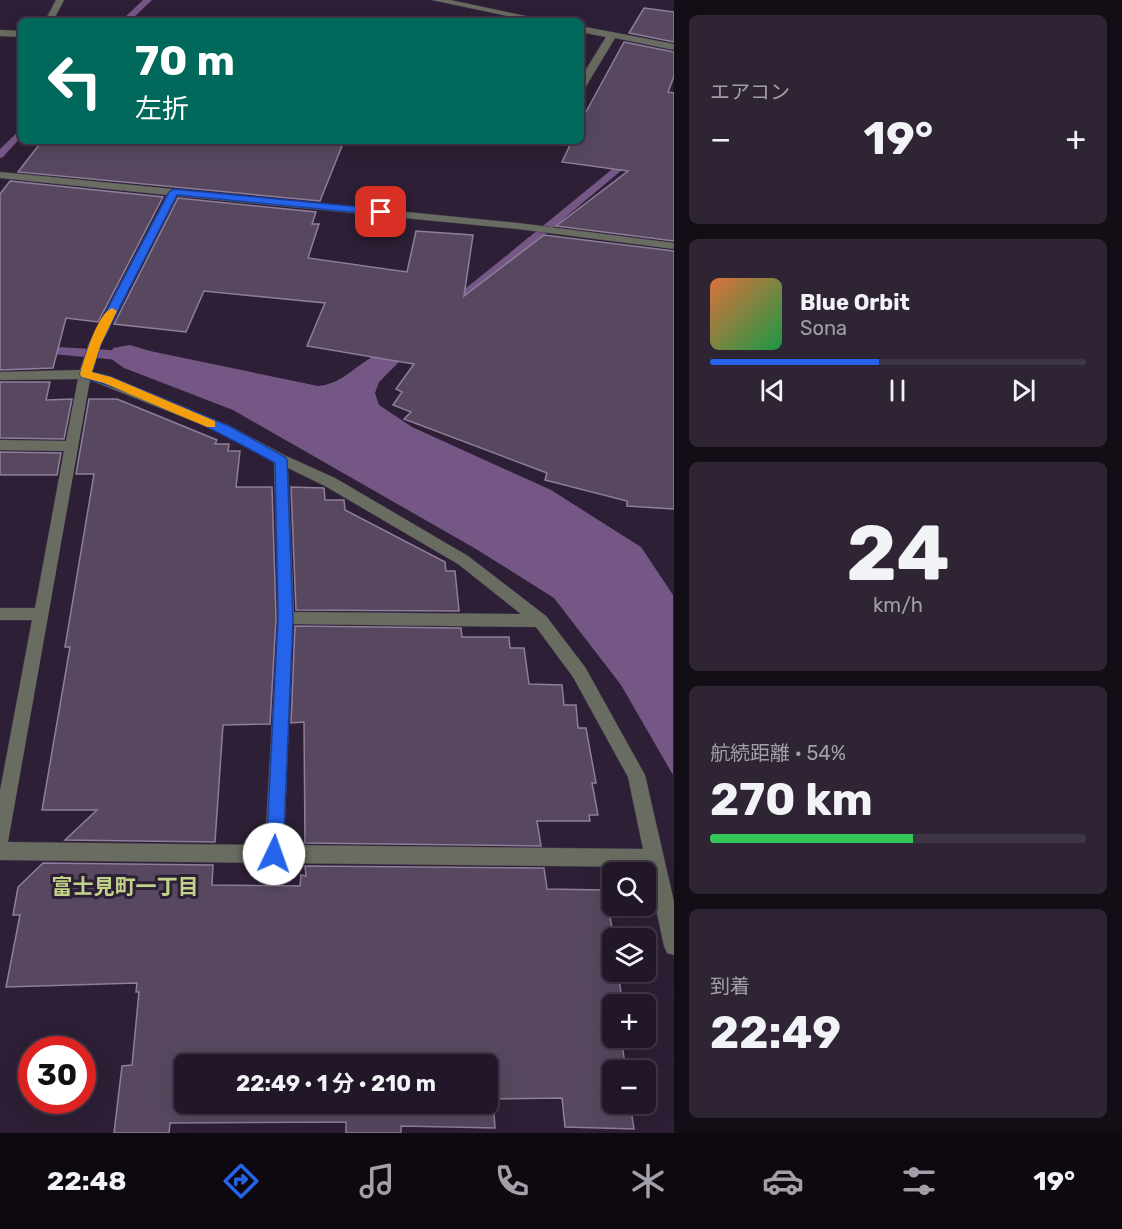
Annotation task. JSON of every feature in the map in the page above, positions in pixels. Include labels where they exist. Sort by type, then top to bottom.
[{"type":"street","points":[[51,18],[60,0]]},
{"type":"street","points":[[436,0],[529,18]]},
{"type":"street","points":[[584,29],[674,47]]},
{"type":"street","points":[[0,33],[18,34]]},
{"type":"street","points":[[584,81],[612,35]]},
{"type":"street","points":[[0,175],[518,226],[674,246]]},
{"type":"street","points":[[0,839],[87,369],[95,344],[174,192]]},
{"type":"street","points":[[0,376],[87,369],[107,380],[225,429],[281,460],[330,482],[463,560],[540,621],[579,672],[636,775],[674,946]]},
{"type":"street","points":[[0,445],[73,446]]},
{"type":"street","points":[[274,854],[285,618],[281,460]]},
{"type":"street","points":[[0,614],[41,614]]},
{"type":"street","points":[[285,618],[540,621]]},
{"type":"street","points":[[0,850],[655,858]]},
{"type":"shaded area","points":[[529,237],[537,238],[421,340],[379,382],[375,393],[379,405],[412,427],[551,490],[641,547],[673,595],[673,775],[621,685],[554,598],[476,549],[233,410],[124,368],[110,358],[113,348],[130,345],[318,386],[331,383],[347,375],[427,318]]},
{"type":"building","points":[[644,8],[674,12],[674,42],[629,33]]},
{"type":"building","points":[[624,42],[674,52],[674,76],[668,92],[674,93],[674,241],[556,226],[628,171],[562,162],[571,144],[584,144],[584,116]]},
{"type":"building","points":[[40,144],[343,144],[320,201],[18,172]]},
{"type":"building","points":[[10,181],[163,197],[98,322],[66,318],[53,368],[0,370],[0,194]]},
{"type":"building","points":[[178,198],[316,212],[312,224],[319,224],[308,258],[407,272],[416,231],[473,235],[464,296],[544,235],[674,251],[674,509],[627,506],[627,501],[545,480],[547,473],[404,419],[411,412],[393,405],[402,392],[396,389],[414,364],[307,346],[325,303],[204,291],[186,332],[114,324]]},
{"type":"building","points":[[0,382],[50,382],[46,400],[72,399],[64,439],[0,438]]},
{"type":"building","points":[[89,399],[117,399],[217,440],[215,444],[229,444],[228,451],[240,451],[236,487],[272,487],[276,618],[270,724],[223,725],[215,842],[65,840],[97,810],[42,810],[70,647],[65,647],[94,474],[76,474]]},
{"type":"building","points":[[0,452],[61,453],[57,475],[0,475]]},
{"type":"building","points":[[291,487],[324,488],[325,500],[344,500],[345,510],[445,562],[446,571],[455,571],[459,611],[296,610]]},
{"type":"building","points":[[295,626],[461,628],[462,637],[509,637],[510,648],[524,648],[529,684],[562,685],[564,705],[576,705],[578,728],[586,728],[596,783],[592,783],[598,815],[589,815],[590,821],[537,821],[541,846],[305,843],[304,722],[291,723]]},
{"type":"building","points":[[43,863],[213,865],[212,885],[300,886],[301,875],[306,876],[305,866],[544,868],[547,889],[602,890],[602,916],[610,916],[612,928],[602,928],[602,982],[619,982],[621,994],[602,994],[602,1048],[623,1048],[624,1060],[602,1060],[602,1114],[632,1114],[634,1129],[565,1127],[562,1098],[498,1099],[498,1054],[174,1054],[174,1114],[494,1114],[495,1128],[401,1126],[401,1133],[346,1133],[346,1122],[170,1123],[169,1133],[114,1133],[122,1066],[132,1065],[139,992],[136,992],[137,983],[6,987],[20,915],[13,915],[18,887]]},
{"type":"waterway","points":[[128,18],[148,0]]},
{"type":"waterway","points":[[0,155],[18,135]]},
{"type":"waterway","points":[[520,250],[630,159]]},
{"type":"waterway","points":[[56,351],[129,357]]},
{"type":"slow traffic","points":[[112,311],[95,344],[85,374],[107,380],[211,424]]},
{"type":"district","name":"富士見町一丁目","points":[[125,886]]},
{"type":"route","points":[[274,854],[285,618],[281,460],[225,429],[107,380],[85,374],[95,344],[174,192],[381,212]]}]
